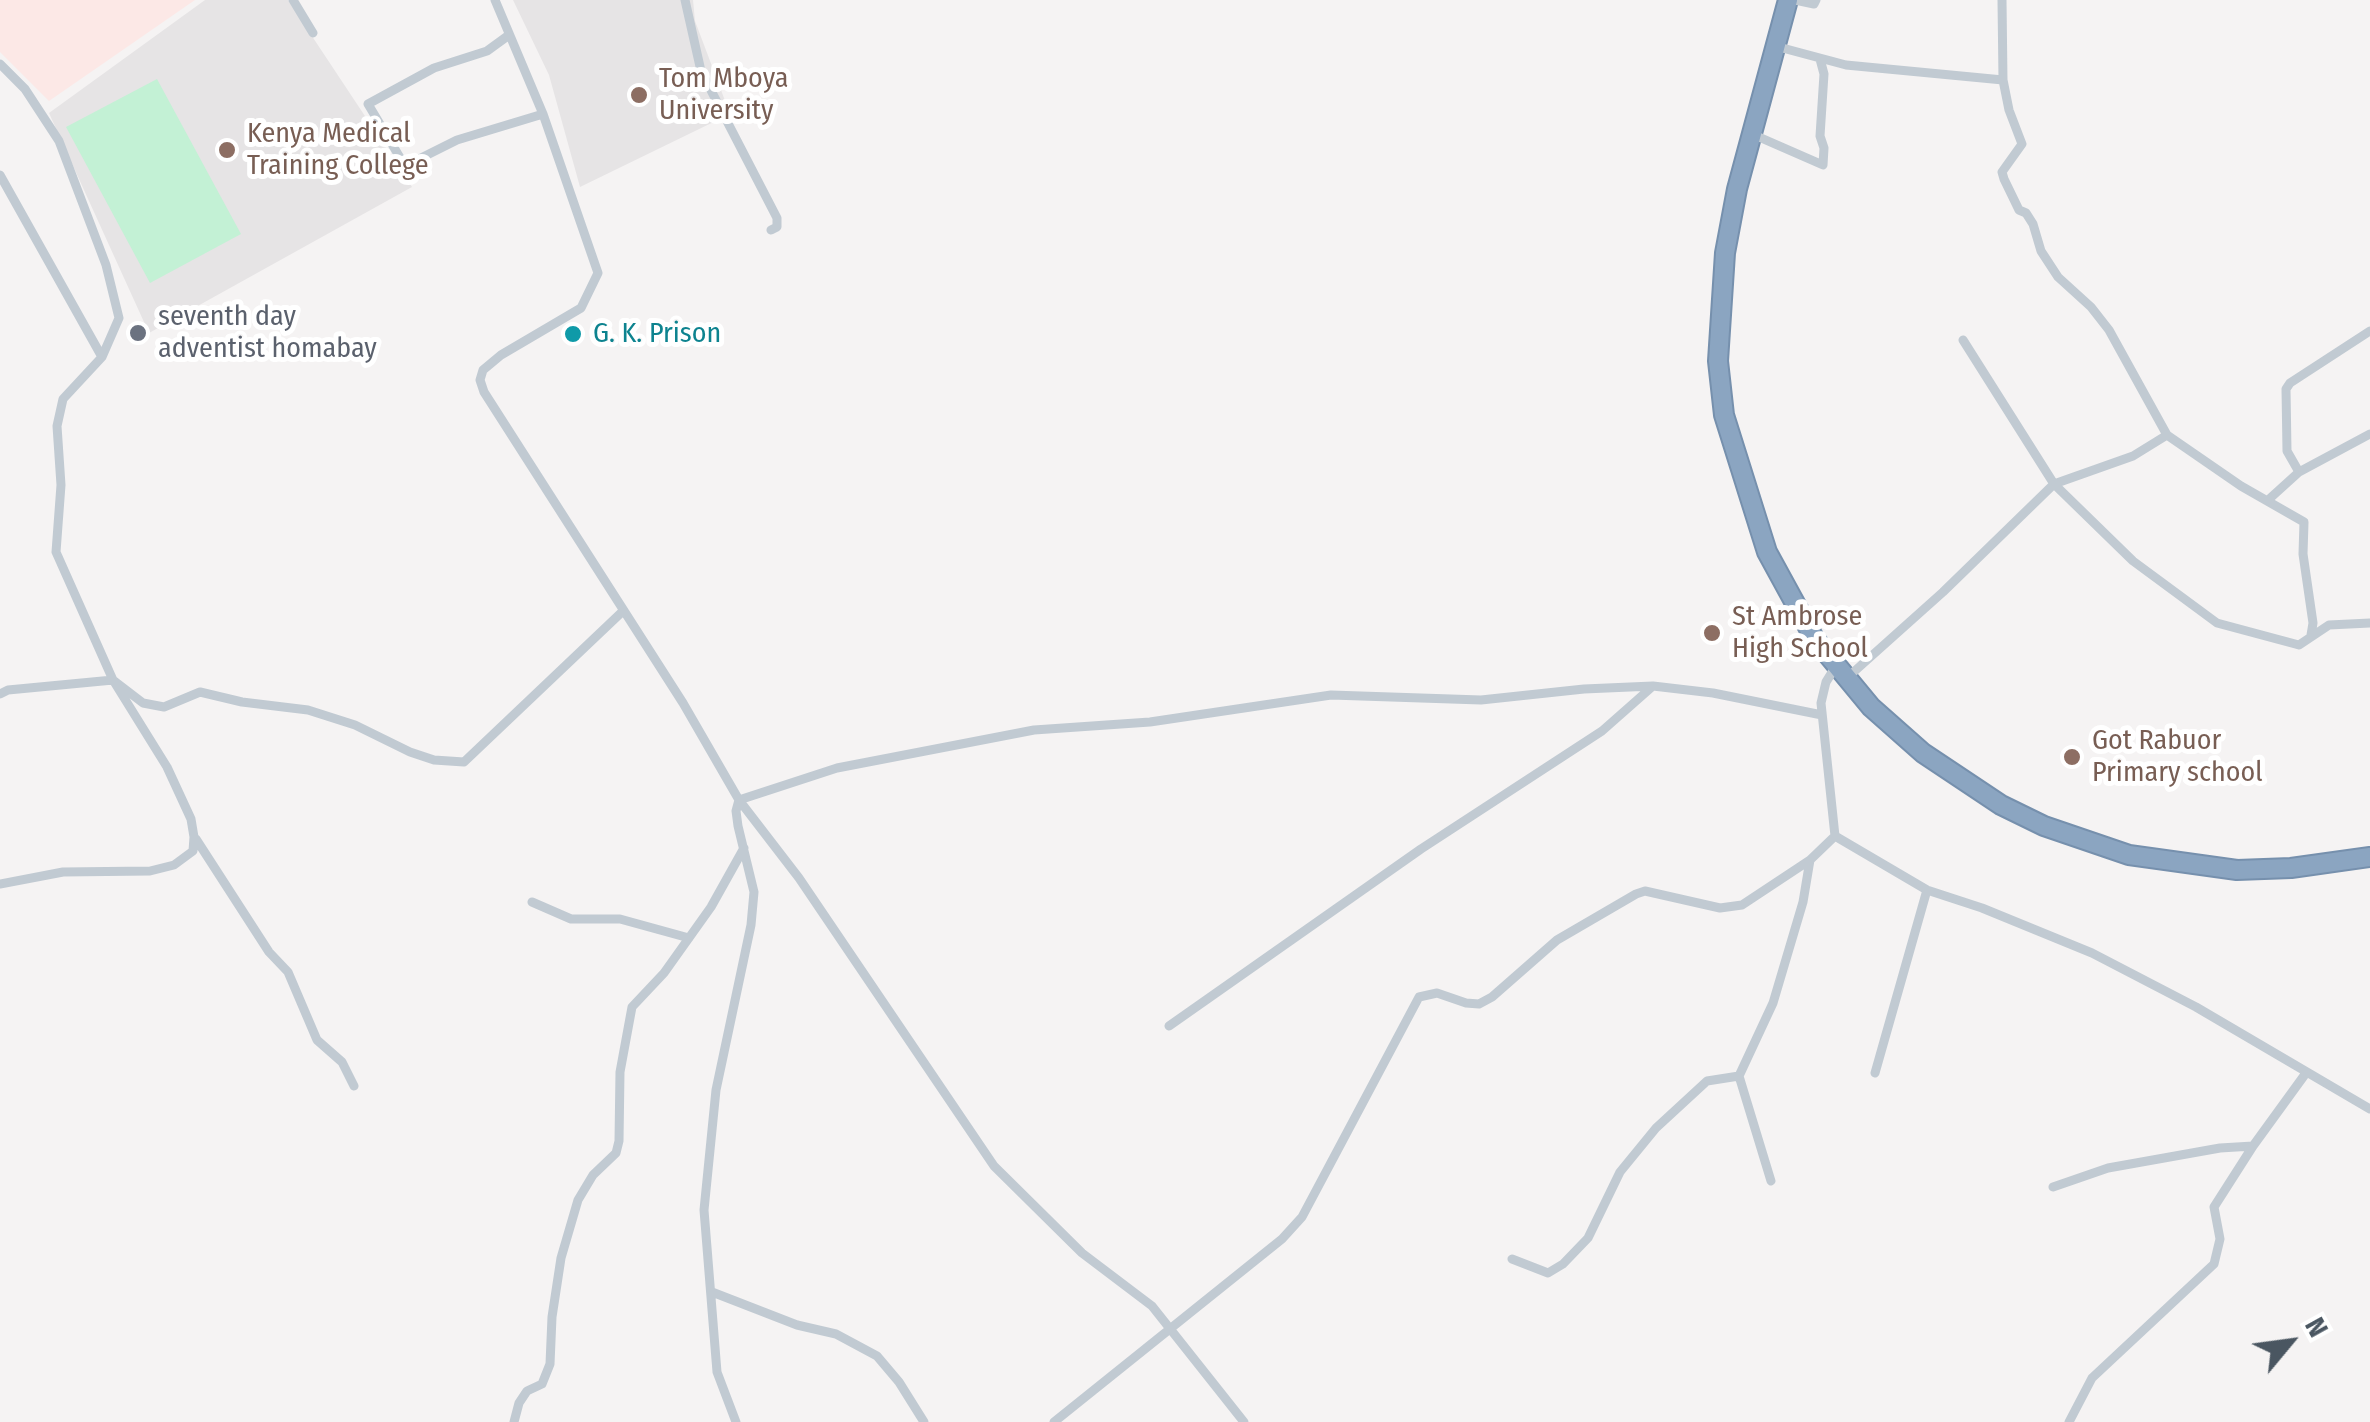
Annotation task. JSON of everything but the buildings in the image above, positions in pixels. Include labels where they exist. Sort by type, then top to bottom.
[{"type":"highway","points":[[1792,0],[1774,45],[1734,205],[1720,300],[1718,361],[1724,415],[1767,552],[1795,607],[1841,673],[1897,731],[1958,779],[2016,812],[2129,855],[2237,870],[2291,868],[2370,857]]},
{"type":"street","points":[[293,0],[312,33]]},
{"type":"street","points":[[494,0],[543,114],[598,273],[581,308],[501,355],[483,370],[480,380],[739,800],[799,878],[994,1166],[1082,1253],[1152,1306],[1244,1422]]},
{"type":"street","points":[[685,0],[700,71],[777,218],[777,226],[771,230]]},
{"type":"street","points":[[1792,0],[1814,4],[1816,0]]},
{"type":"street","points":[[1963,340],[2054,484],[2133,561],[2217,623],[2299,646],[2308,642],[2312,622],[2303,554],[2304,522],[2167,435],[2110,330],[2058,276],[2040,251],[2026,212],[2018,210],[2002,172],[2022,144],[2003,80],[2002,0]]},
{"type":"street","points":[[509,34],[488,51],[434,68],[368,104],[405,166],[457,140],[543,114]]},
{"type":"street","points":[[1774,45],[1820,59],[1880,69],[1932,70],[2003,80]]},
{"type":"street","points":[[1752,134],[1823,165],[1820,136],[1824,74],[1820,59]]},
{"type":"street","points":[[0,64],[25,89],[59,141],[106,265],[120,318],[102,357],[59,408],[62,485],[56,552],[113,680],[167,767],[194,837],[193,850],[174,865],[150,871],[63,872],[0,884]]},
{"type":"street","points":[[0,175],[102,357]]},
{"type":"street","points":[[2299,472],[2287,451],[2286,389],[2370,331]]},
{"type":"street","points":[[2267,501],[2299,472],[2370,434]]},
{"type":"street","points":[[1835,836],[1822,693],[1841,673],[1943,592],[2054,484],[2133,456],[2167,435]]},
{"type":"street","points":[[0,694],[113,680],[143,703],[164,707],[200,692],[308,710],[355,724],[434,760],[464,762],[623,611]]},
{"type":"street","points":[[2311,636],[2337,624],[2370,623]]},
{"type":"street","points":[[739,800],[837,768],[1034,730],[1150,722],[1332,694],[1481,700],[1653,686],[1713,693],[1822,715]]},
{"type":"street","points":[[1170,1026],[1421,848],[1602,731],[1653,686]]},
{"type":"street","points":[[736,1422],[718,1372],[704,1210],[716,1090],[751,925],[754,892],[736,811],[739,800]]},
{"type":"street","points":[[1054,1422],[1282,1238],[1302,1217],[1419,996],[1437,993],[1479,1004],[1557,940],[1636,894],[1646,892],[1732,908],[1742,906],[1810,860],[1835,836]]},
{"type":"street","points":[[1835,836],[1927,890],[2092,953],[2196,1007],[2370,1109]]},
{"type":"street","points":[[194,837],[269,952],[288,972],[318,1040],[342,1062],[354,1086]]},
{"type":"street","points":[[514,1422],[519,1403],[527,1391],[542,1384],[550,1364],[561,1258],[578,1200],[593,1174],[616,1153],[620,1140],[620,1072],[632,1006],[664,974],[711,908],[744,848]]},
{"type":"street","points":[[1771,1181],[1739,1076],[1773,1002],[1803,902],[1810,860]]},
{"type":"street","points":[[1875,1073],[1927,890]]},
{"type":"street","points":[[532,902],[571,919],[620,920],[689,938]]},
{"type":"street","points":[[2069,1422],[2092,1378],[2214,1264],[2220,1239],[2214,1206],[2306,1073]]},
{"type":"street","points":[[1512,1259],[1548,1273],[1563,1264],[1588,1238],[1620,1172],[1656,1128],[1707,1081],[1739,1076]]},
{"type":"street","points":[[2053,1187],[2108,1168],[2252,1146]]},
{"type":"street","points":[[712,1292],[797,1325],[836,1334],[877,1356],[900,1382],[924,1422]]},
{"type":"shaded area","points":[[0,0],[195,0],[49,101],[0,52]]},
{"type":"shaded area","name":"Kenya Medical Training College","points":[[205,0],[288,0],[412,187],[149,333],[49,113]]},
{"type":"shaded area","name":"Tom Mboya University","points":[[513,0],[693,0],[695,21],[730,114],[580,187],[549,75]]},
{"type":"green space","points":[[157,79],[241,234],[150,283],[66,127]]},
{"type":"place","name":"Tom Mboya University","points":[[639,95]]},
{"type":"place","name":"Kenya Medical Training College","points":[[227,150]]},
{"type":"place","name":"seventh day adventist homabay","points":[[138,333]]},
{"type":"place","name":"G. K. Prison","points":[[573,334]]},
{"type":"place","name":"St Ambrose High School","points":[[1712,633]]},
{"type":"place","name":"Got Rabuor Primary school","points":[[2072,757]]}]
